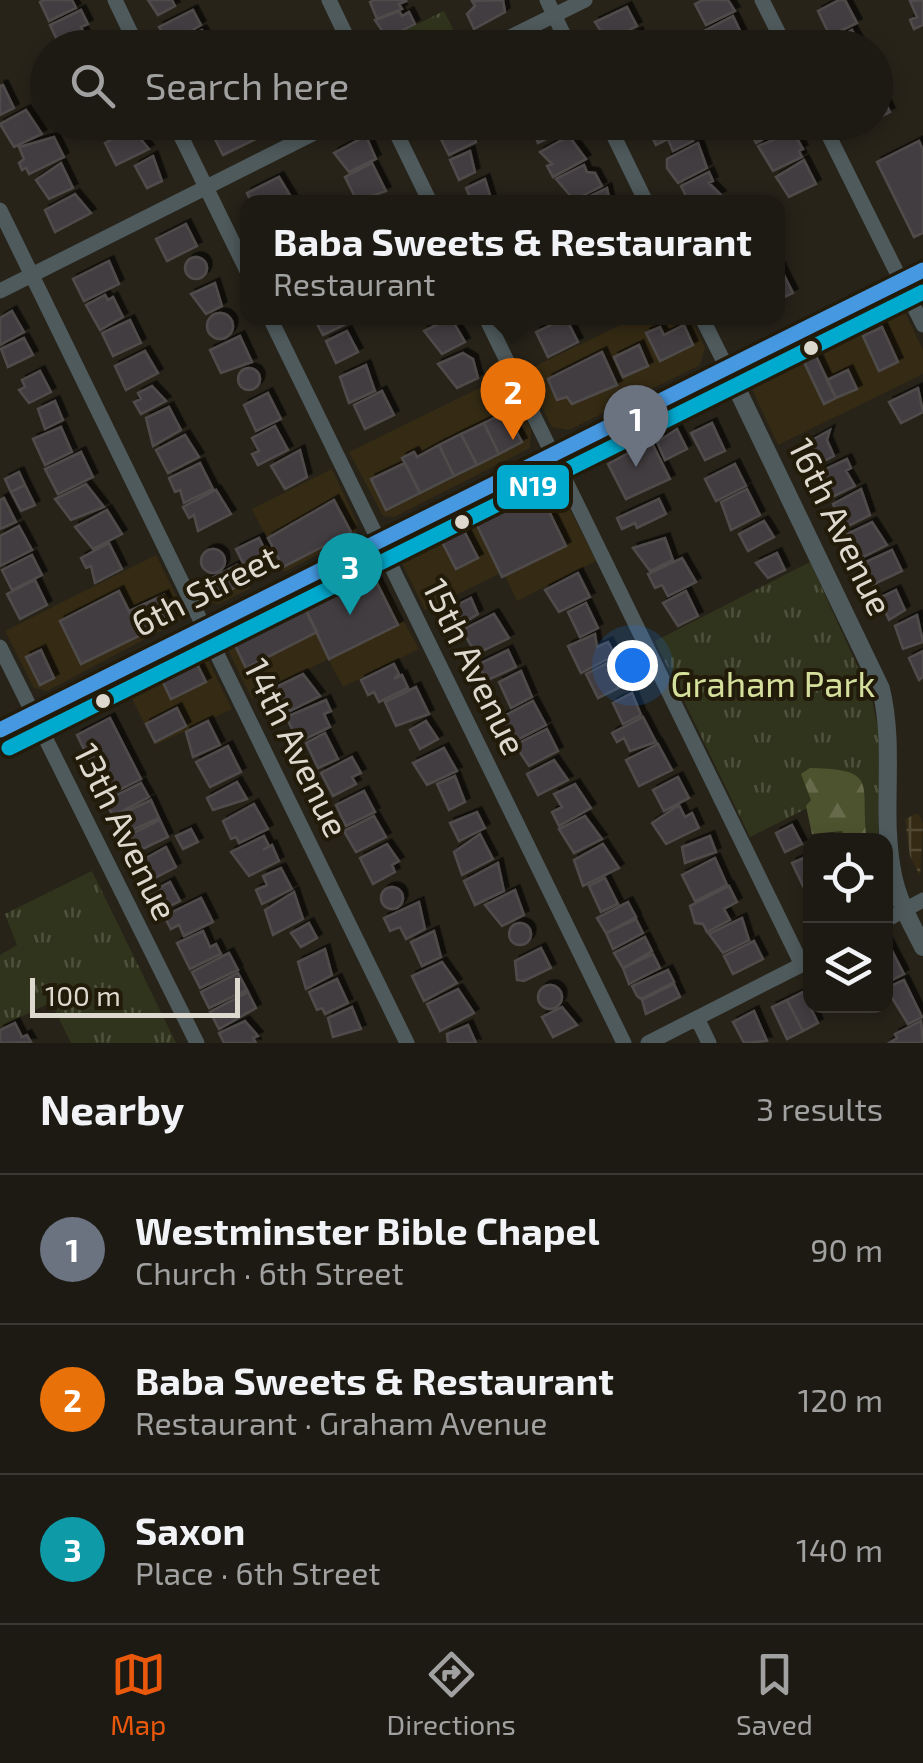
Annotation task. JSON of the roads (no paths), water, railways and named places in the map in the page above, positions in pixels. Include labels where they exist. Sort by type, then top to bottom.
[{"type":"street","points":[[115,0],[129,30]]},
{"type":"street","points":[[329,0],[343,30]]},
{"type":"street","points":[[516,30],[551,8],[585,0]]},
{"type":"street","points":[[762,0],[777,30]]},
{"type":"street","points":[[183,140],[240,257]]},
{"type":"street","points":[[0,291],[301,140]]},
{"type":"street","points":[[400,140],[427,195]]},
{"type":"street","points":[[616,140],[643,195]]},
{"type":"street","points":[[831,140],[923,326]]},
{"type":"street","name":"14th Avenue","points":[[0,210],[407,1043]]},
{"type":"street","name":"6th Street","points":[[0,730],[923,270]]},
{"type":"street","name":"15th Avenue","points":[[273,325],[624,1043]]},
{"type":"street","points":[[489,325],[803,956]]},
{"type":"street","name":"16th Avenue","points":[[705,325],[881,689],[891,745],[890,861],[905,910],[923,947]]},
{"type":"street","name":"13th Avenue","points":[[0,648],[197,1043]]},
{"type":"street","points":[[893,916],[923,900]]},
{"type":"street","points":[[648,1043],[803,964]]},
{"type":"street","points":[[697,1018],[709,1043]]},
{"type":"place","name":"Baba Sweets & Restaurant","points":[[513,440]]},
{"type":"place","name":"Westminster Bible Chapel","points":[[636,467]]},
{"type":"place","name":"Saxon","points":[[350,615]]},
{"type":"park label","name":"Graham Park","points":[[773,685]]}]
